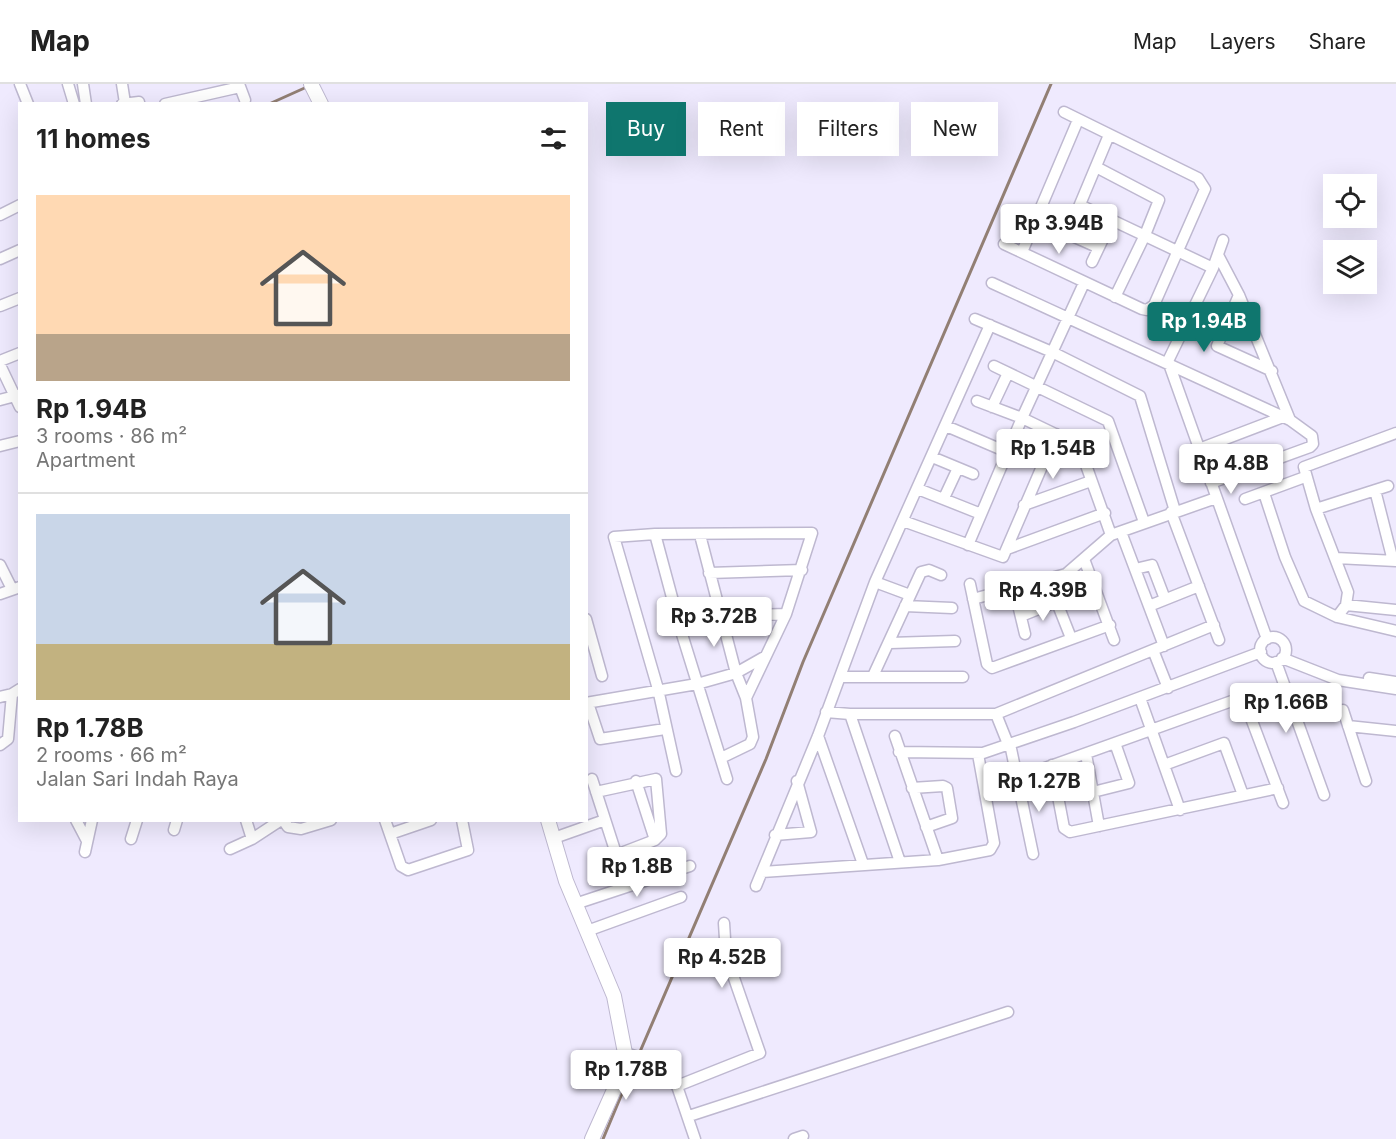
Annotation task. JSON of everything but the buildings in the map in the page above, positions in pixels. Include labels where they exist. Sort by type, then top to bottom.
[{"type":"street","points":[[20,84],[27,102]]},
{"type":"street","points":[[68,84],[73,102]]},
{"type":"street","points":[[82,84],[86,102]]},
{"type":"street","points":[[122,84],[124,102]]},
{"type":"street","points":[[173,102],[239,85],[244,100]]},
{"type":"street","points":[[312,86],[320,102]]},
{"type":"street","points":[[1004,244],[1142,309],[1150,308],[1178,249],[1205,189],[1203,183],[1198,178],[1064,112]]},
{"type":"street","points":[[1022,252],[1078,120]]},
{"type":"street","points":[[1068,233],[1109,135]]},
{"type":"street","points":[[1096,167],[1159,200],[1145,235],[1114,297]]},
{"type":"street","points":[[1080,205],[1178,249],[1213,268]]},
{"type":"street","points":[[0,215],[18,206]]},
{"type":"street","points":[[1036,220],[1097,247]]},
{"type":"street","points":[[1092,262],[1097,247],[1112,220]]},
{"type":"street","points":[[1223,240],[1213,268],[1167,362],[1267,639]]},
{"type":"street","points":[[0,259],[18,251]]},
{"type":"street","points":[[1218,255],[1239,295],[1272,371],[1286,418]]},
{"type":"street","points":[[993,282],[1286,418],[1309,432],[1313,441],[1310,447],[1211,483]]},
{"type":"street","points":[[968,545],[1022,418],[1084,283]]},
{"type":"street","points":[[1239,295],[1216,346],[1272,371]]},
{"type":"street","points":[[0,306],[18,299]]},
{"type":"street","points":[[975,319],[1052,352],[1140,396],[1173,512],[1219,640]]},
{"type":"street","points":[[756,886],[775,835],[818,736],[875,582],[990,325]]},
{"type":"street","points":[[0,361],[18,354]]},
{"type":"street","points":[[0,365],[18,399],[0,400]]},
{"type":"street","points":[[994,366],[1108,421],[1144,522]]},
{"type":"street","points":[[992,407],[1008,373]]},
{"type":"street","points":[[977,401],[1022,418],[1079,447],[1091,482],[1135,569],[1149,606],[1168,688]]},
{"type":"street","points":[[1199,449],[1286,418]]},
{"type":"street","points":[[946,426],[1007,452]]},
{"type":"street","points":[[1337,617],[1346,604],[1348,592],[1316,509],[1305,477],[1304,466],[1396,433]]},
{"type":"street","points":[[903,521],[1000,558],[1007,549],[1056,434]]},
{"type":"street","points":[[0,446],[18,442]]},
{"type":"street","points":[[932,457],[973,474]]},
{"type":"street","points":[[944,498],[958,468]]},
{"type":"street","points":[[1245,499],[1305,477]]},
{"type":"street","points":[[1024,505],[1091,482]]},
{"type":"street","points":[[1316,509],[1388,486]]},
{"type":"street","points":[[918,489],[981,514]]},
{"type":"street","points":[[1336,558],[1394,561],[1376,490]]},
{"type":"street","points":[[1264,493],[1303,599],[1337,617],[1396,631]]},
{"type":"street","points":[[1071,638],[1056,602],[1054,591],[1066,574],[1116,534],[1144,522],[1216,498]]},
{"type":"street","points":[[1007,549],[1105,513]]},
{"type":"street","points":[[676,771],[658,689],[614,539],[616,536],[810,532],[813,537],[786,615],[746,698]]},
{"type":"street","points":[[655,534],[697,684],[727,779]]},
{"type":"street","points":[[700,535],[736,673],[746,698],[752,740],[750,744],[722,758]]},
{"type":"street","points":[[1084,559],[1114,640]]},
{"type":"street","points":[[0,565],[16,588],[0,594]]},
{"type":"street","points":[[1135,569],[1152,565],[1165,599]]},
{"type":"street","points":[[710,573],[802,570]]},
{"type":"street","points":[[873,676],[921,572],[929,570],[941,575]]},
{"type":"street","points":[[973,599],[1066,574]]},
{"type":"street","points":[[875,582],[910,595]]},
{"type":"street","points":[[970,584],[987,664],[992,668],[1110,625]]},
{"type":"street","points":[[1149,606],[1199,586]]},
{"type":"street","points":[[1014,588],[1025,634]]},
{"type":"street","points":[[1021,616],[1056,602]]},
{"type":"street","points":[[1346,604],[1396,610]]},
{"type":"street","points":[[905,606],[952,608]]},
{"type":"street","points":[[720,616],[786,615]]},
{"type":"street","points":[[826,712],[996,714],[1214,625]]},
{"type":"street","points":[[588,626],[602,676]]},
{"type":"street","points":[[1324,795],[1281,658],[1285,645],[1279,639],[1267,639],[1261,644],[1260,652],[1264,659],[1281,658],[1338,673],[1396,682]]},
{"type":"street","points":[[890,643],[955,641]]},
{"type":"street","points":[[899,752],[978,754],[1168,688],[1260,652]]},
{"type":"street","points":[[588,703],[697,684],[736,673],[766,656]]},
{"type":"street","points":[[1281,658],[1338,680],[1396,689]]},
{"type":"street","points":[[840,677],[963,677]]},
{"type":"street","points":[[0,697],[16,691]]},
{"type":"street","points":[[0,745],[8,739],[16,691]]},
{"type":"street","points":[[1140,698],[1180,810]]},
{"type":"street","points":[[1017,778],[1244,698],[1283,803]]},
{"type":"street","points":[[588,706],[600,739],[665,729]]},
{"type":"street","points":[[1342,710],[1366,781]]},
{"type":"street","points":[[850,714],[900,862]]},
{"type":"street","points":[[996,714],[1010,744],[1033,854]]},
{"type":"street","points":[[1348,726],[1396,732]]},
{"type":"street","points":[[818,736],[863,864]]},
{"type":"street","points":[[895,736],[938,860]]},
{"type":"street","points":[[1093,792],[1129,783],[1115,743]]},
{"type":"street","points":[[1164,765],[1224,743],[1243,795]]},
{"type":"street","points":[[762,872],[938,860],[994,848],[978,754]]},
{"type":"street","points":[[1086,754],[1099,826]]},
{"type":"street","points":[[1052,765],[1066,831],[1180,810],[1278,788]]},
{"type":"street","points":[[592,779],[621,869]]},
{"type":"street","points":[[596,792],[636,781],[656,779],[662,829],[656,840],[616,855]]},
{"type":"street","points":[[636,781],[656,840]]},
{"type":"street","points":[[775,835],[811,832],[798,782]]},
{"type":"street","points":[[912,788],[947,788],[952,818],[926,827]]},
{"type":"street","points":[[554,838],[605,820]]},
{"type":"street","points":[[77,822],[86,847],[92,822]]},
{"type":"street","points":[[131,839],[136,822]]},
{"type":"street","points":[[247,822],[252,839]]},
{"type":"street","points":[[230,849],[252,839],[279,822]]},
{"type":"street","points":[[284,822],[288,827],[301,829],[324,822]]},
{"type":"street","points":[[386,822],[403,869],[408,870],[468,850],[462,822]]},
{"type":"street","points":[[390,834],[425,822]]},
{"type":"street","points":[[549,822],[575,904],[614,996],[629,1054],[592,1139]]},
{"type":"street","points":[[575,904],[690,866]]},
{"type":"street","points":[[587,931],[681,897]]},
{"type":"street","points":[[676,1086],[760,1053],[726,955],[724,923]]},
{"type":"street","points":[[689,1116],[1008,1012]]},
{"type":"street","points":[[629,1054],[645,1059],[676,1086],[689,1116],[695,1139]]},
{"type":"waterway","points":[[639,1054],[766,759],[803,662],[1051,84]]},
{"type":"waterway","points":[[273,102],[309,86]]},
{"type":"waterway","points":[[603,1139],[636,1060]]}]
